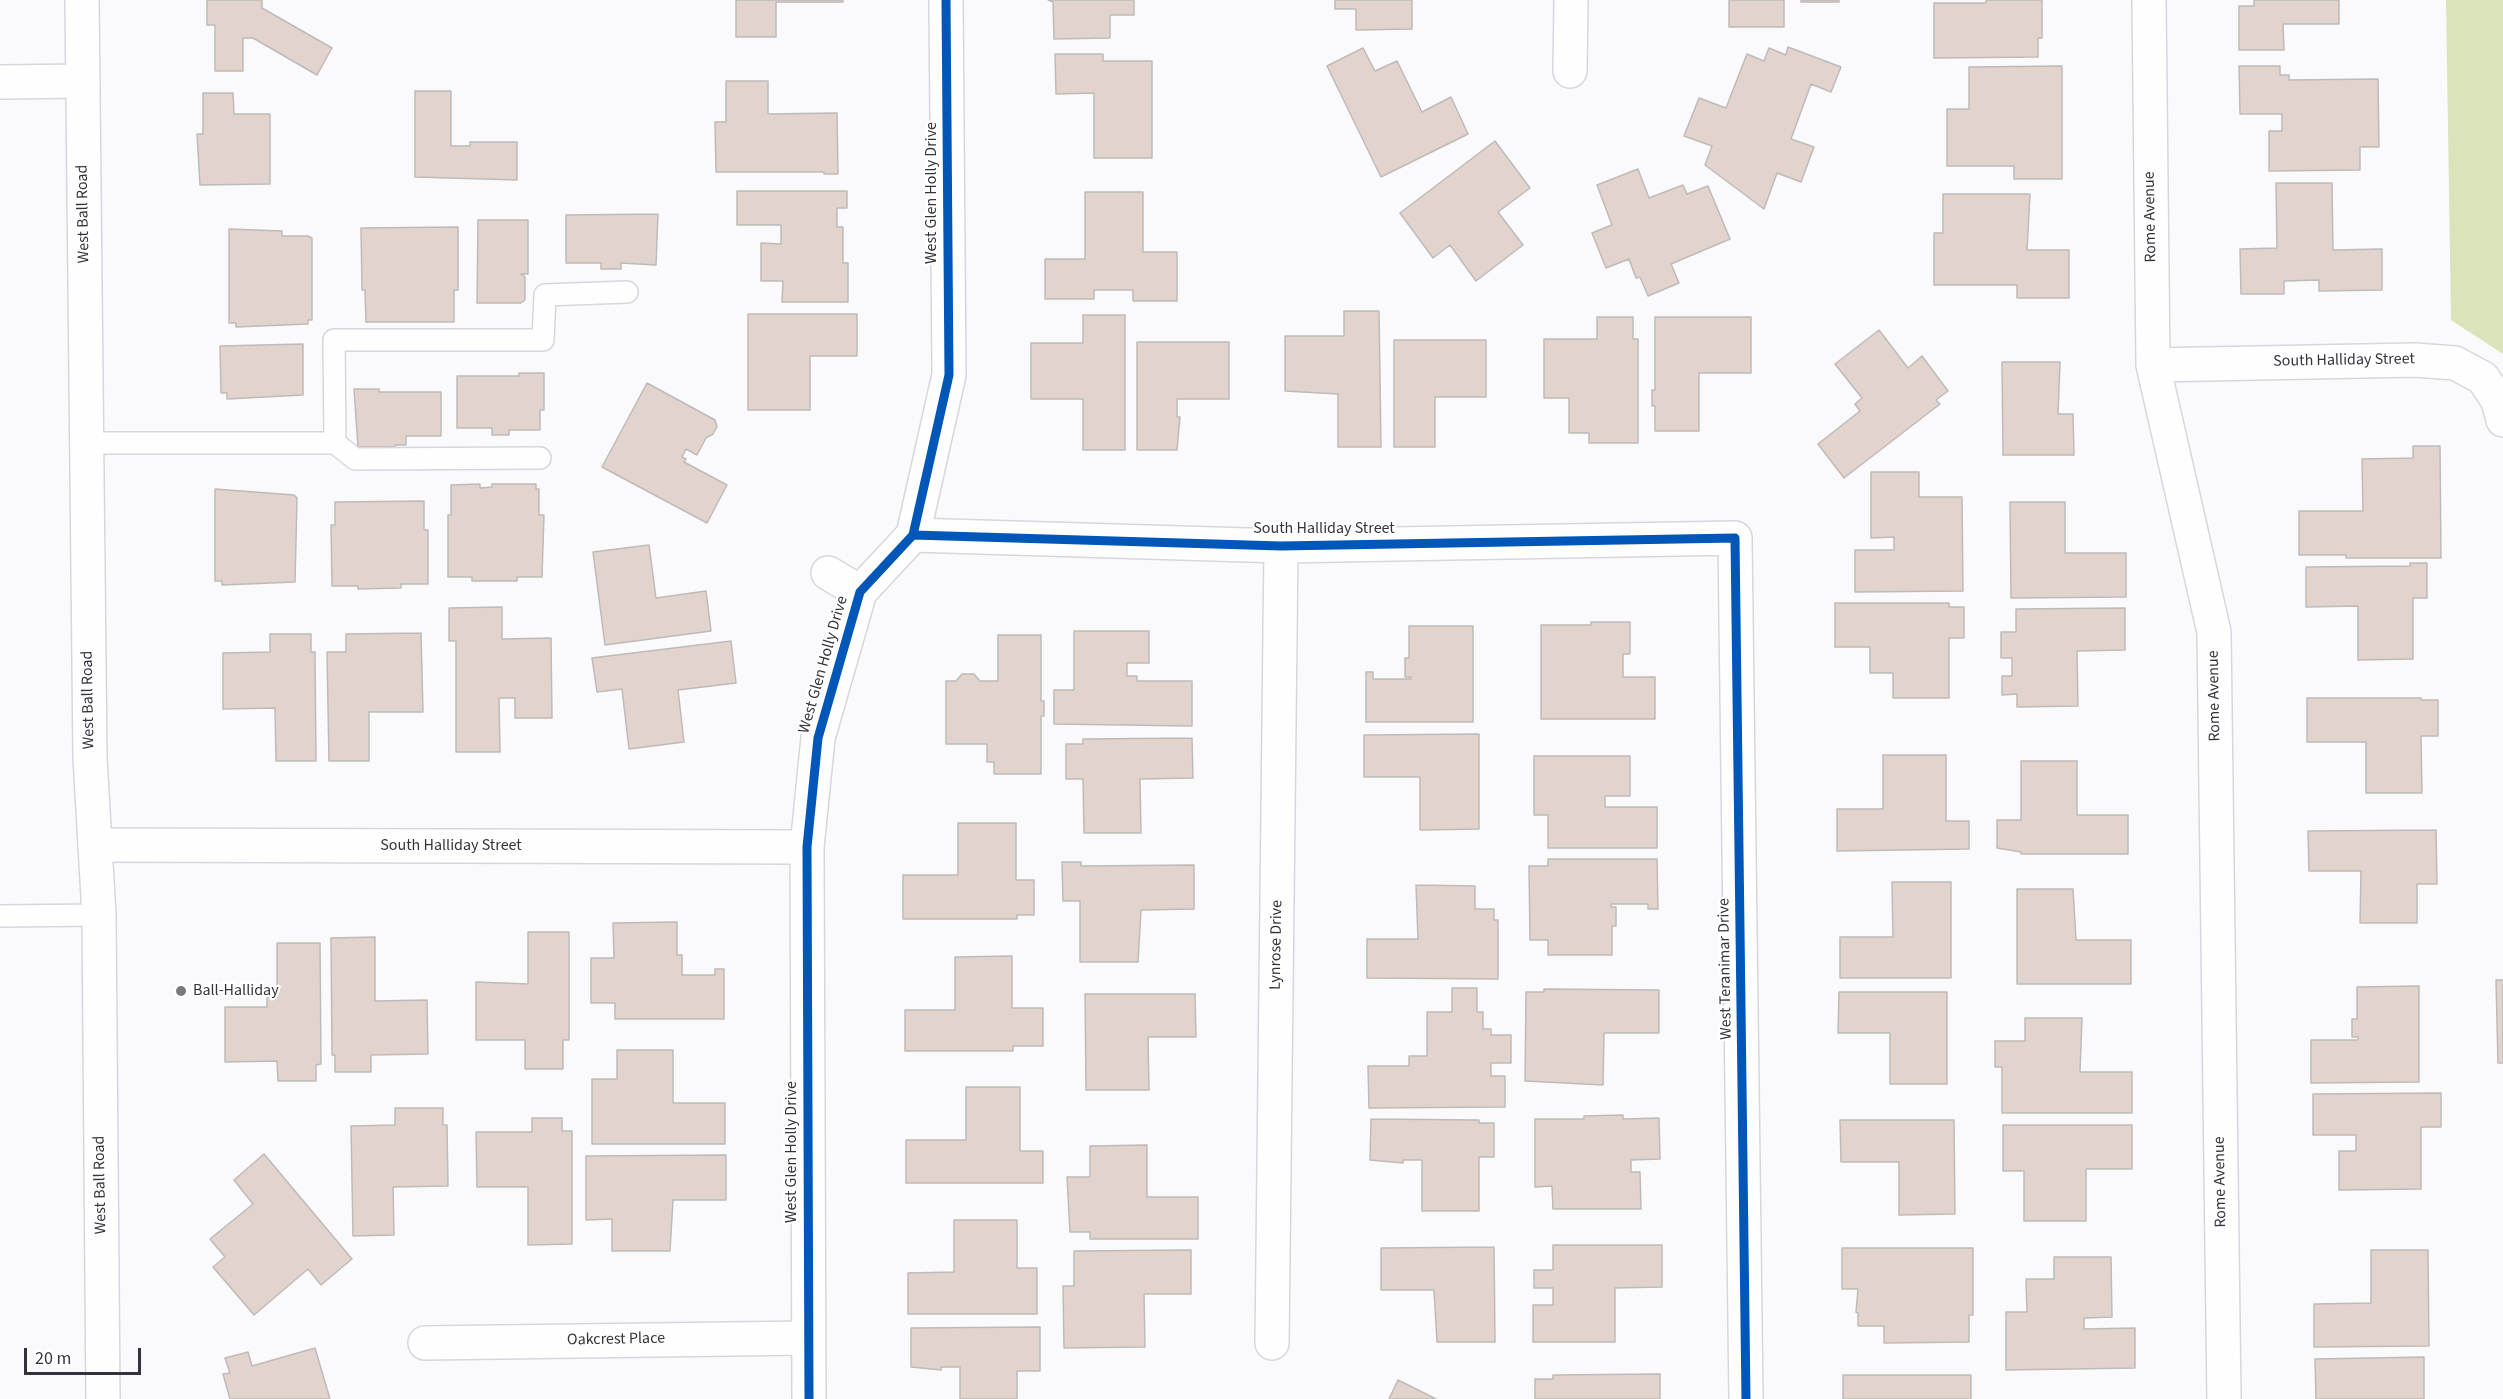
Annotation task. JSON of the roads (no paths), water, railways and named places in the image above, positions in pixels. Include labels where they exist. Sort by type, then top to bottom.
[{"type":"street","name":"West Ball Road","points":[[82,0],[90,758],[99,915],[103,1399]]},
{"type":"street","name":"West Glen Holly Drive","points":[[809,1399],[807,847],[818,738],[860,592],[913,535],[949,375],[946,0]]},
{"type":"street","points":[[1570,71],[1571,0]]},
{"type":"street","name":"Rome Avenue","points":[[2149,0],[2153,364],[2214,632],[2224,1399]]},
{"type":"street","points":[[0,82],[82,81]]},
{"type":"street","name":"South Halliday Street","points":[[2153,364],[2415,360],[2455,363],[2483,378],[2498,401],[2503,420]]},
{"type":"street","name":"South Halliday Street","points":[[913,535],[1281,546],[1735,538]]},
{"type":"street","name":"West Teranimar Drive","points":[[1735,538],[1746,1399]]},
{"type":"street","name":"Lynrose Drive","points":[[1272,1343],[1281,546]]},
{"type":"street","name":"West Glen Holly Drive","points":[[828,573],[860,592]]},
{"type":"street","name":"South Halliday Street","points":[[95,845],[807,847]]},
{"type":"street","name":"Oakcrest Place","points":[[425,1343],[807,1338]]},
{"type":"lane","points":[[335,443],[334,340],[543,340],[545,295],[627,292]]},
{"type":"lane","points":[[86,442],[335,443],[355,459],[540,458]]},
{"type":"lane","points":[[0,916],[99,915]]},
{"type":"place","name":"Ball-Halliday","points":[[181,991]]}]
